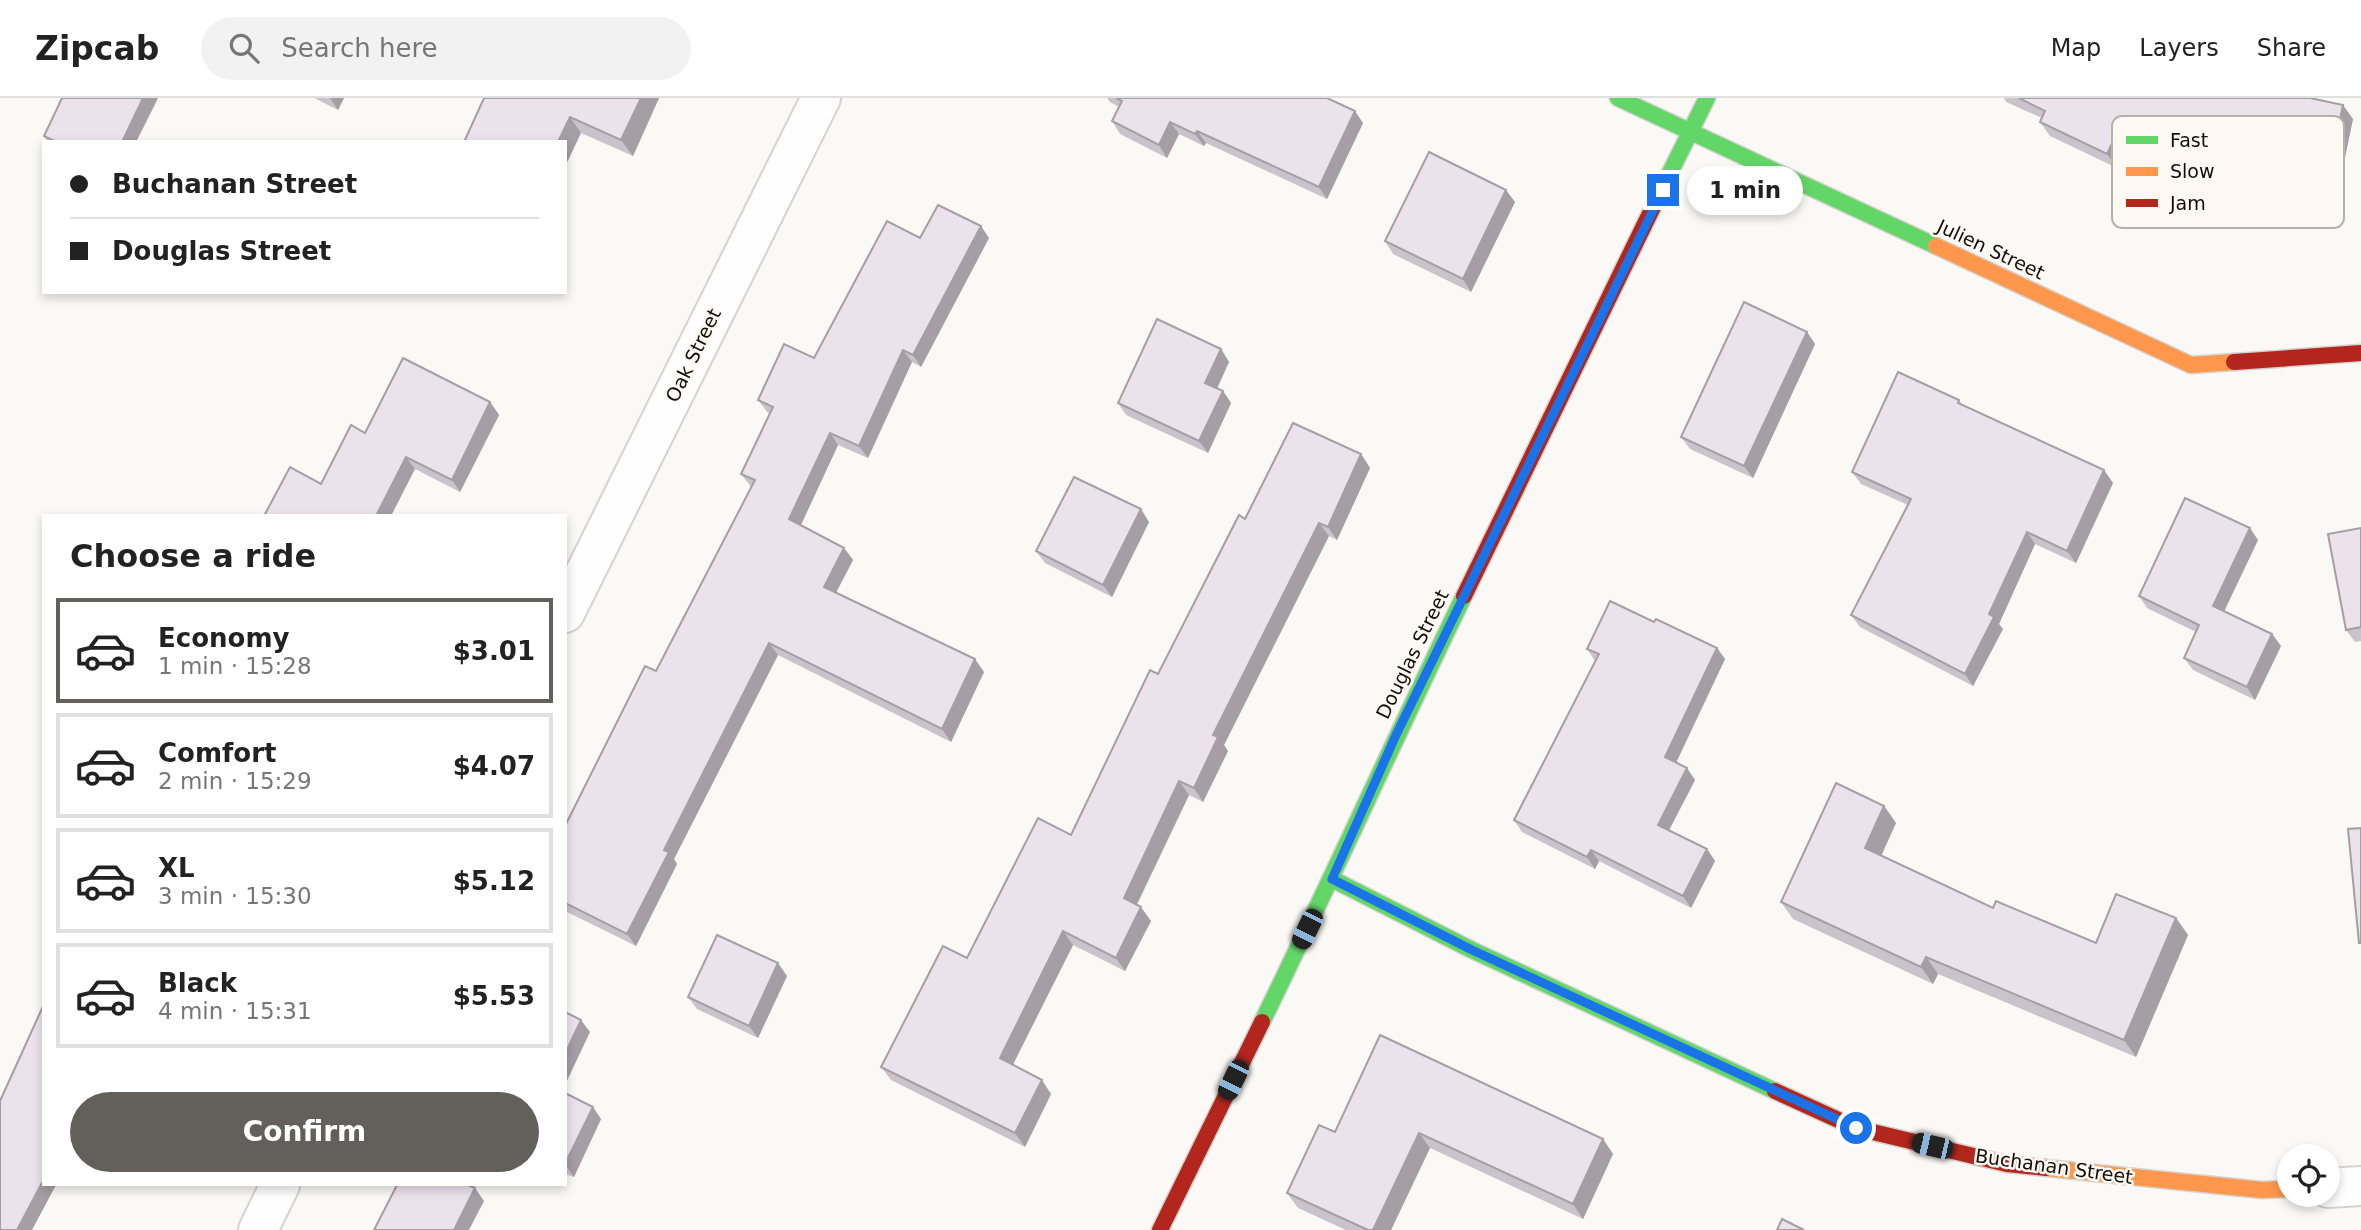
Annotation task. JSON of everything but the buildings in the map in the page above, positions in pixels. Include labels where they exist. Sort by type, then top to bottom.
[{"type":"street","name":"Oak Street","points":[[567,608],[821,98]]},
{"type":"street","name":"Julien Street","points":[[1618,98],[2191,365],[2361,353]]},
{"type":"street","name":"Douglas Street","points":[[1160,1230],[1332,879],[1396,735],[1707,98]]},
{"type":"street","name":"Buchanan Street","points":[[1332,879],[1472,950],[1856,1128],[2007,1164],[2277,1189]]},
{"type":"street","points":[[258,1230],[280,1186]]},
{"type":"street","points":[[2340,1187],[2361,1186]]},
{"type":"traffic: fast","points":[[1618,98],[1936,246]]},
{"type":"traffic: fast","points":[[1656,201],[1707,98]]},
{"type":"traffic: fast","points":[[1262,1022],[1464,596]]},
{"type":"traffic: fast","points":[[1332,879],[1472,950],[1775,1091]]},
{"type":"traffic: slow","points":[[1936,246],[2191,365],[2234,362]]},
{"type":"traffic: slow","points":[[2046,1168],[2277,1189]]},
{"type":"traffic: jam","points":[[1464,596],[1656,201]]},
{"type":"traffic: jam","points":[[2234,362],[2361,353]]},
{"type":"traffic: jam","points":[[1160,1230],[1262,1022]]},
{"type":"traffic: jam","points":[[1775,1091],[1856,1128],[2007,1164],[2046,1168]]},
{"type":"route","points":[[1663,190],[1396,735],[1332,879],[1472,950],[1856,1128]]}]
